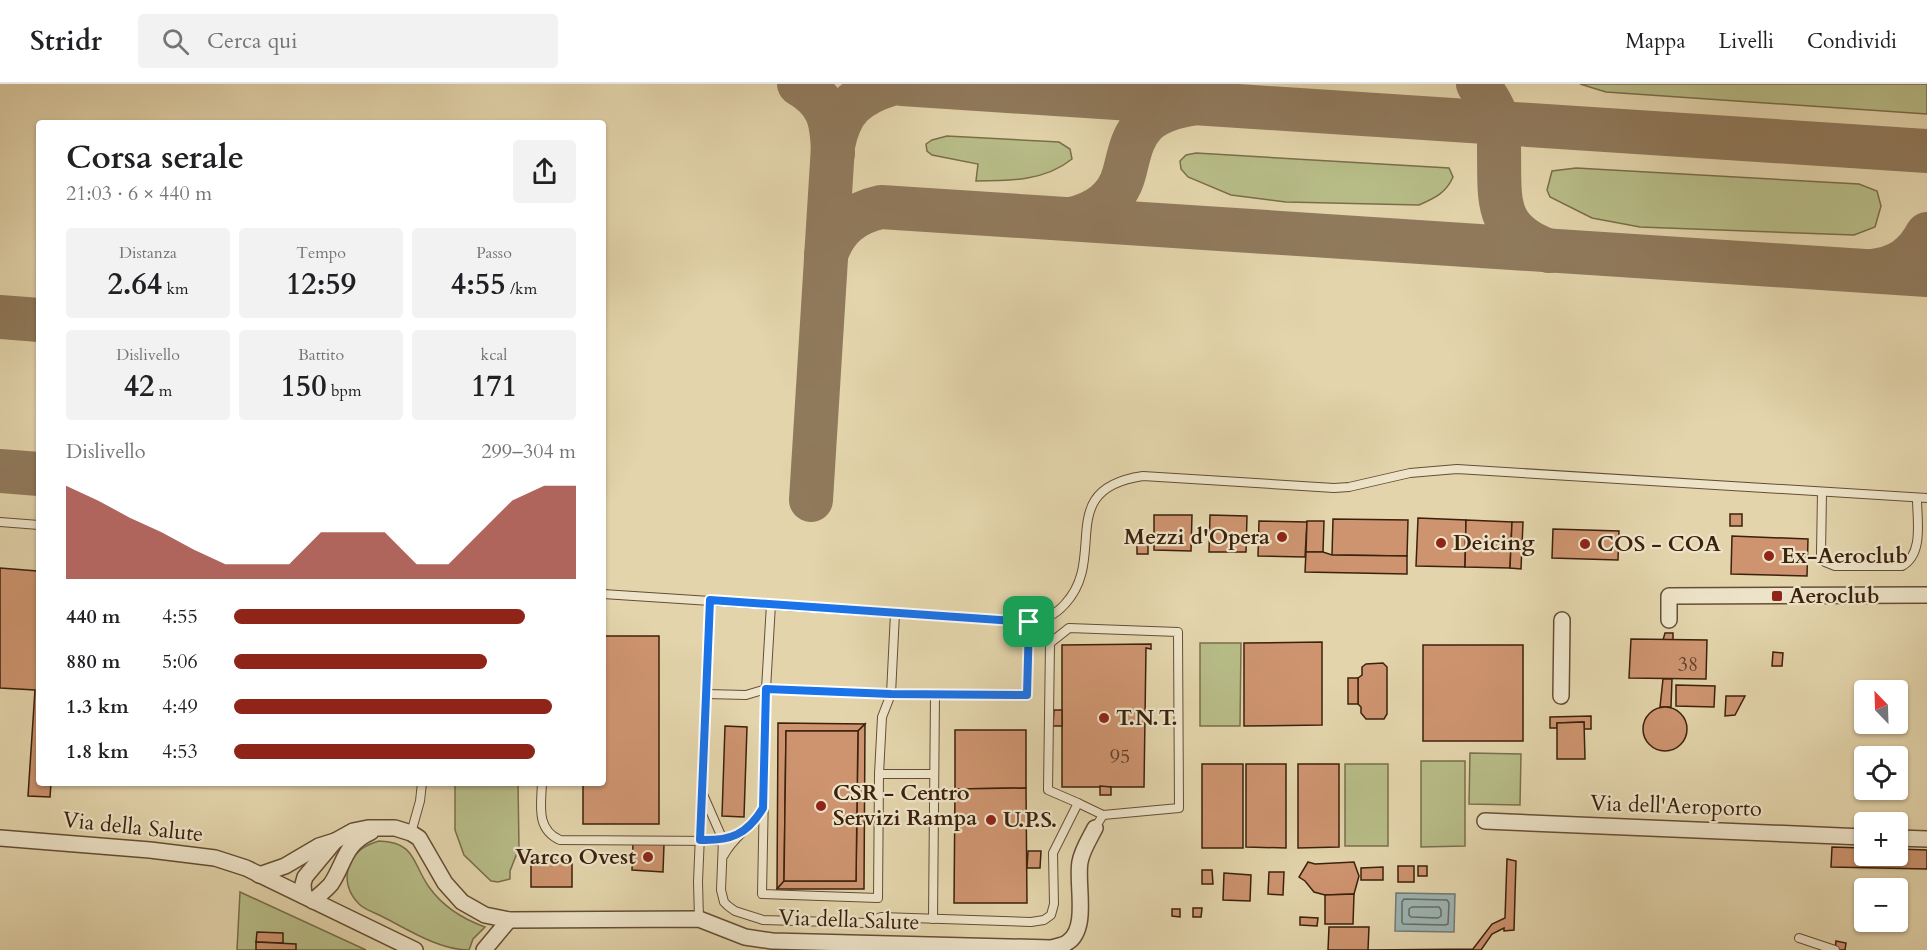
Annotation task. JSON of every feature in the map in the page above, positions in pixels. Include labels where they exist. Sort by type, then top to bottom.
[{"type":"street","points":[[1669,620],[1669,596],[1927,595]]},
{"type":"street","points":[[1561,696],[1562,620]]},
{"type":"street","name":"Via della Salute","points":[[411,833],[419,838],[445,883],[462,902],[486,915],[509,920],[699,919],[746,937],[772,941],[1051,948],[1066,944],[1078,931],[1080,861],[1099,821]]},
{"type":"street","name":"Via dell'Aeroporto","points":[[1485,821],[1854,837]]},
{"type":"street","points":[[335,841],[305,877],[303,884],[309,898],[330,885],[346,852],[358,838],[385,827]]},
{"type":"street","points":[[259,875],[285,866],[319,846],[335,841],[353,831],[385,827],[411,833]]},
{"type":"street","name":"Via della Salute","points":[[0,838],[192,854],[232,863],[415,950]]},
{"type":"street","points":[[1908,838],[1927,839]]},
{"type":"street","points":[[484,950],[509,920]]},
{"type":"lane","points":[[606,594],[1042,621],[1058,612],[1076,591],[1082,576],[1087,522],[1094,500],[1109,485],[1127,478],[1143,476],[1334,488],[1349,487],[1410,473],[1457,469],[1927,498]]},
{"type":"lane","points":[[1822,492],[1821,554],[1825,562],[1835,566],[1902,566],[1908,563],[1914,555],[1916,546],[1917,498]]},
{"type":"lane","points":[[0,522],[36,525]]},
{"type":"lane","points":[[699,919],[710,600]]},
{"type":"lane","points":[[771,604],[766,689],[762,894],[878,898],[882,717],[891,694],[894,613]]},
{"type":"lane","points":[[706,694],[746,695],[766,689],[891,694],[1027,695],[1029,622]]},
{"type":"lane","points":[[1069,628],[1178,633],[1179,808],[1099,821],[1078,802],[1048,790],[1050,643],[1069,628]]},
{"type":"lane","points":[[933,919],[935,695]]},
{"type":"lane","points":[[879,774],[934,774]]},
{"type":"lane","points":[[411,833],[422,786]]},
{"type":"lane","points":[[542,786],[543,825],[549,835],[560,840],[723,840],[739,834],[756,820],[763,808]]},
{"type":"lane","points":[[702,792],[723,840],[721,890],[724,902],[735,911],[763,920],[867,923],[881,917],[1031,922],[1044,920],[1051,915],[1054,904],[1053,853],[1078,802]]},
{"type":"lane","points":[[722,859],[739,834]]},
{"type":"lane","points":[[1799,938],[1835,950]]},
{"type":"green space","points":[[1580,84],[1927,84],[1927,114],[1606,92]]},
{"type":"green space","points":[[947,136],[1059,142],[1070,149],[1072,159],[1038,176],[1014,180],[976,181],[978,164],[932,155],[927,151],[926,144]]},
{"type":"green space","points":[[1196,153],[1449,168],[1453,177],[1439,194],[1419,205],[1286,202],[1231,195],[1188,177],[1181,169],[1180,161],[1186,155]]},
{"type":"green space","points":[[1576,168],[1859,184],[1877,191],[1881,206],[1875,227],[1854,235],[1640,227],[1592,218],[1550,197],[1547,190],[1552,171]]},
{"type":"green space","points":[[1200,643],[1241,643],[1240,726],[1200,726]]},
{"type":"green space","points":[[1470,753],[1521,754],[1520,805],[1469,804]]},
{"type":"green space","points":[[1421,761],[1465,761],[1465,846],[1421,847]]},
{"type":"green space","points":[[1345,764],[1388,764],[1388,846],[1345,846]]},
{"type":"green space","points":[[455,786],[518,786],[519,848],[510,871],[510,879],[491,881],[464,855],[455,830]]},
{"type":"green space","points":[[379,841],[391,842],[407,850],[429,887],[441,901],[461,916],[485,927],[473,939],[469,950],[435,943],[364,908],[355,900],[347,882],[349,866],[361,850]]},
{"type":"green space","points":[[240,892],[366,950],[237,950]]},
{"type":"water","points":[[1396,893],[1455,894],[1454,932],[1395,931]]},
{"type":"building","points":[[1730,514],[1742,514],[1742,526],[1730,526]]},
{"type":"building","points":[[1154,515],[1192,515],[1191,551],[1154,550]]},
{"type":"building","points":[[1210,515],[1247,516],[1246,552],[1209,552]]},
{"type":"building","name":"Deicing","points":[[1418,518],[1466,520],[1465,567],[1416,566]]},
{"type":"building","points":[[1333,519],[1408,520],[1407,556],[1332,555]]},
{"type":"building","points":[[1466,520],[1512,522],[1510,568],[1465,567]]},
{"type":"building","name":"Mezzi d'Opera","points":[[1259,521],[1307,522],[1305,557],[1258,556]]},
{"type":"building","points":[[1307,521],[1324,521],[1323,552],[1306,552]]},
{"type":"building","points":[[1512,522],[1523,522],[1521,569],[1510,568]]},
{"type":"building","name":"COS - COA","points":[[1553,529],[1619,531],[1618,560],[1552,558]]},
{"type":"building","name":"Ex-Aeroclub","points":[[1732,536],[1808,539],[1807,576],[1731,574]]},
{"type":"building","points":[[1137,544],[1148,544],[1148,554],[1137,554]]},
{"type":"building","points":[[1306,552],[1323,552],[1332,555],[1407,556],[1407,574],[1305,572]]},
{"type":"building","points":[[0,568],[36,571],[36,786],[51,786],[50,797],[28,796],[35,690],[0,688]]},
{"type":"building","points":[[1665,633],[1673,633],[1673,640],[1663,640]]},
{"type":"building","points":[[606,636],[659,636],[659,824],[583,824],[583,786],[606,786]]},
{"type":"building","points":[[1631,639],[1707,640],[1706,679],[1629,678]]},
{"type":"building","points":[[1322,642],[1322,725],[1244,726],[1244,643]]},
{"type":"building","name":"T.N.T.","points":[[1151,644],[1151,649],[1146,648],[1144,787],[1062,787],[1062,645]]},
{"type":"building","points":[[1423,645],[1523,645],[1523,741],[1423,741]]},
{"type":"building","points":[[1773,652],[1783,653],[1782,666],[1772,666]]},
{"type":"building","points":[[1383,663],[1387,667],[1387,714],[1384,719],[1366,719],[1358,704],[1358,678],[1362,675],[1362,667],[1366,664]]},
{"type":"building","points":[[1348,678],[1358,678],[1358,704],[1348,704]]},
{"type":"building","points":[[1663,679],[1672,679],[1671,707],[1660,707]]},
{"type":"building","points":[[1676,685],[1715,686],[1714,707],[1676,706]]},
{"type":"building","points":[[1726,696],[1745,696],[1735,715],[1725,716]]},
{"type":"building","points":[[1665,707],[1674,708],[1681,713],[1686,720],[1686,738],[1681,745],[1674,750],[1665,751],[1656,750],[1649,745],[1644,738],[1643,729],[1644,720],[1649,713],[1656,708]]},
{"type":"building","points":[[1054,710],[1062,710],[1062,726],[1053,726]]},
{"type":"building","points":[[1591,716],[1591,729],[1584,729],[1584,722],[1557,723],[1557,728],[1550,728],[1550,717]]},
{"type":"building","points":[[1584,722],[1585,759],[1557,759],[1557,723]]},
{"type":"building","points":[[778,723],[865,724],[858,731],[786,731],[784,881],[777,889]]},
{"type":"building","points":[[865,724],[864,889],[777,889],[784,881],[856,881],[858,731]]},
{"type":"building","points":[[725,726],[747,727],[744,817],[722,816]]},
{"type":"building","points":[[955,730],[1026,730],[1026,788],[955,789]]},
{"type":"building","name":"CSR - Centro Servizi Rampa","points":[[786,731],[858,731],[856,881],[784,881]]},
{"type":"building","points":[[1202,764],[1243,764],[1243,848],[1202,848]]},
{"type":"building","points":[[1246,764],[1286,764],[1286,848],[1246,847]]},
{"type":"building","points":[[1298,764],[1339,764],[1339,847],[1298,848]]},
{"type":"building","points":[[1100,786],[1111,787],[1111,795],[1100,795]]},
{"type":"building","name":"U.P.S.","points":[[1026,788],[1027,903],[954,903],[955,789]]},
{"type":"building","name":"Varco Ovest","points":[[633,843],[664,844],[663,872],[632,870]]},
{"type":"building","points":[[1832,847],[1854,848],[1854,866],[1908,866],[1908,849],[1927,850],[1927,869],[1831,867]]},
{"type":"building","points":[[1028,851],[1041,851],[1040,868],[1027,868]]},
{"type":"building","points":[[1507,859],[1516,861],[1514,930],[1504,931],[1504,928],[1492,934],[1481,950],[1368,950],[1473,949],[1492,924],[1505,918]]},
{"type":"building","points":[[531,860],[572,860],[572,887],[531,887]]},
{"type":"building","points":[[1308,862],[1315,864],[1354,862],[1359,876],[1354,894],[1325,895],[1314,892],[1299,877]]},
{"type":"building","points":[[1398,866],[1414,866],[1414,882],[1398,882]]},
{"type":"building","points":[[1418,866],[1427,866],[1427,876],[1418,876]]},
{"type":"building","points":[[1383,867],[1383,880],[1361,880],[1361,868]]},
{"type":"building","points":[[1202,870],[1212,870],[1213,884],[1202,884]]},
{"type":"building","points":[[1269,872],[1284,872],[1283,895],[1268,894]]},
{"type":"building","points":[[1224,873],[1251,875],[1250,901],[1223,900]]},
{"type":"building","points":[[1354,894],[1353,924],[1325,924],[1325,895]]},
{"type":"building","points":[[1193,908],[1202,908],[1201,917],[1193,917]]},
{"type":"building","points":[[1172,909],[1180,909],[1180,917],[1172,916]]},
{"type":"building","points":[[1300,917],[1318,918],[1317,926],[1300,925]]},
{"type":"building","points":[[1329,927],[1369,927],[1368,950],[1328,950]]},
{"type":"building","points":[[257,932],[283,933],[283,943],[256,942]]},
{"type":"building","points":[[1836,941],[1846,943],[1845,950],[1835,950]]},
{"type":"building","points":[[256,942],[296,944],[296,950],[256,950]]},
{"type":"taxiway","points":[[799,84],[817,97],[827,113],[833,153]]},
{"type":"taxiway","points":[[811,500],[833,146],[840,122],[852,105],[868,93],[891,84]]},
{"type":"taxiway","points":[[902,84],[1927,151]]},
{"type":"taxiway","points":[[1478,84],[1492,106],[1498,121],[1499,184],[1503,212],[1518,234],[1549,251]]},
{"type":"taxiway","points":[[1071,219],[1088,214],[1104,204],[1116,191],[1121,183],[1134,141],[1145,123],[1173,108],[1191,104]]},
{"type":"taxiway","points":[[826,255],[834,237],[846,223],[862,213],[881,207],[1927,275]]},
{"type":"taxiway","points":[[1872,271],[1890,267],[1905,260],[1917,249],[1927,234]]},
{"type":"taxiway","points":[[0,317],[36,320]]},
{"type":"taxiway","points":[[0,471],[36,474]]},
{"type":"place","name":"Mezzi d'Opera","points":[[1282,537]]},
{"type":"place","name":"Deicing","points":[[1441,543]]},
{"type":"place","name":"COS - COA","points":[[1585,544]]},
{"type":"place","name":"Ex-Aeroclub","points":[[1769,556]]},
{"type":"place","name":"Aeroclub","points":[[1777,596]]},
{"type":"place","name":"T.N.T.","points":[[1104,718]]},
{"type":"place","name":"CSR - Centro Servizi Rampa","points":[[821,806]]},
{"type":"place","name":"U.P.S.","points":[[991,820]]},
{"type":"place","name":"Varco Ovest","points":[[648,857]]},
{"type":"route","points":[[710,600],[1029,622],[1027,695],[891,694],[766,689],[763,808],[756,820],[732,838],[716,841],[700,840],[710,600]]}]
